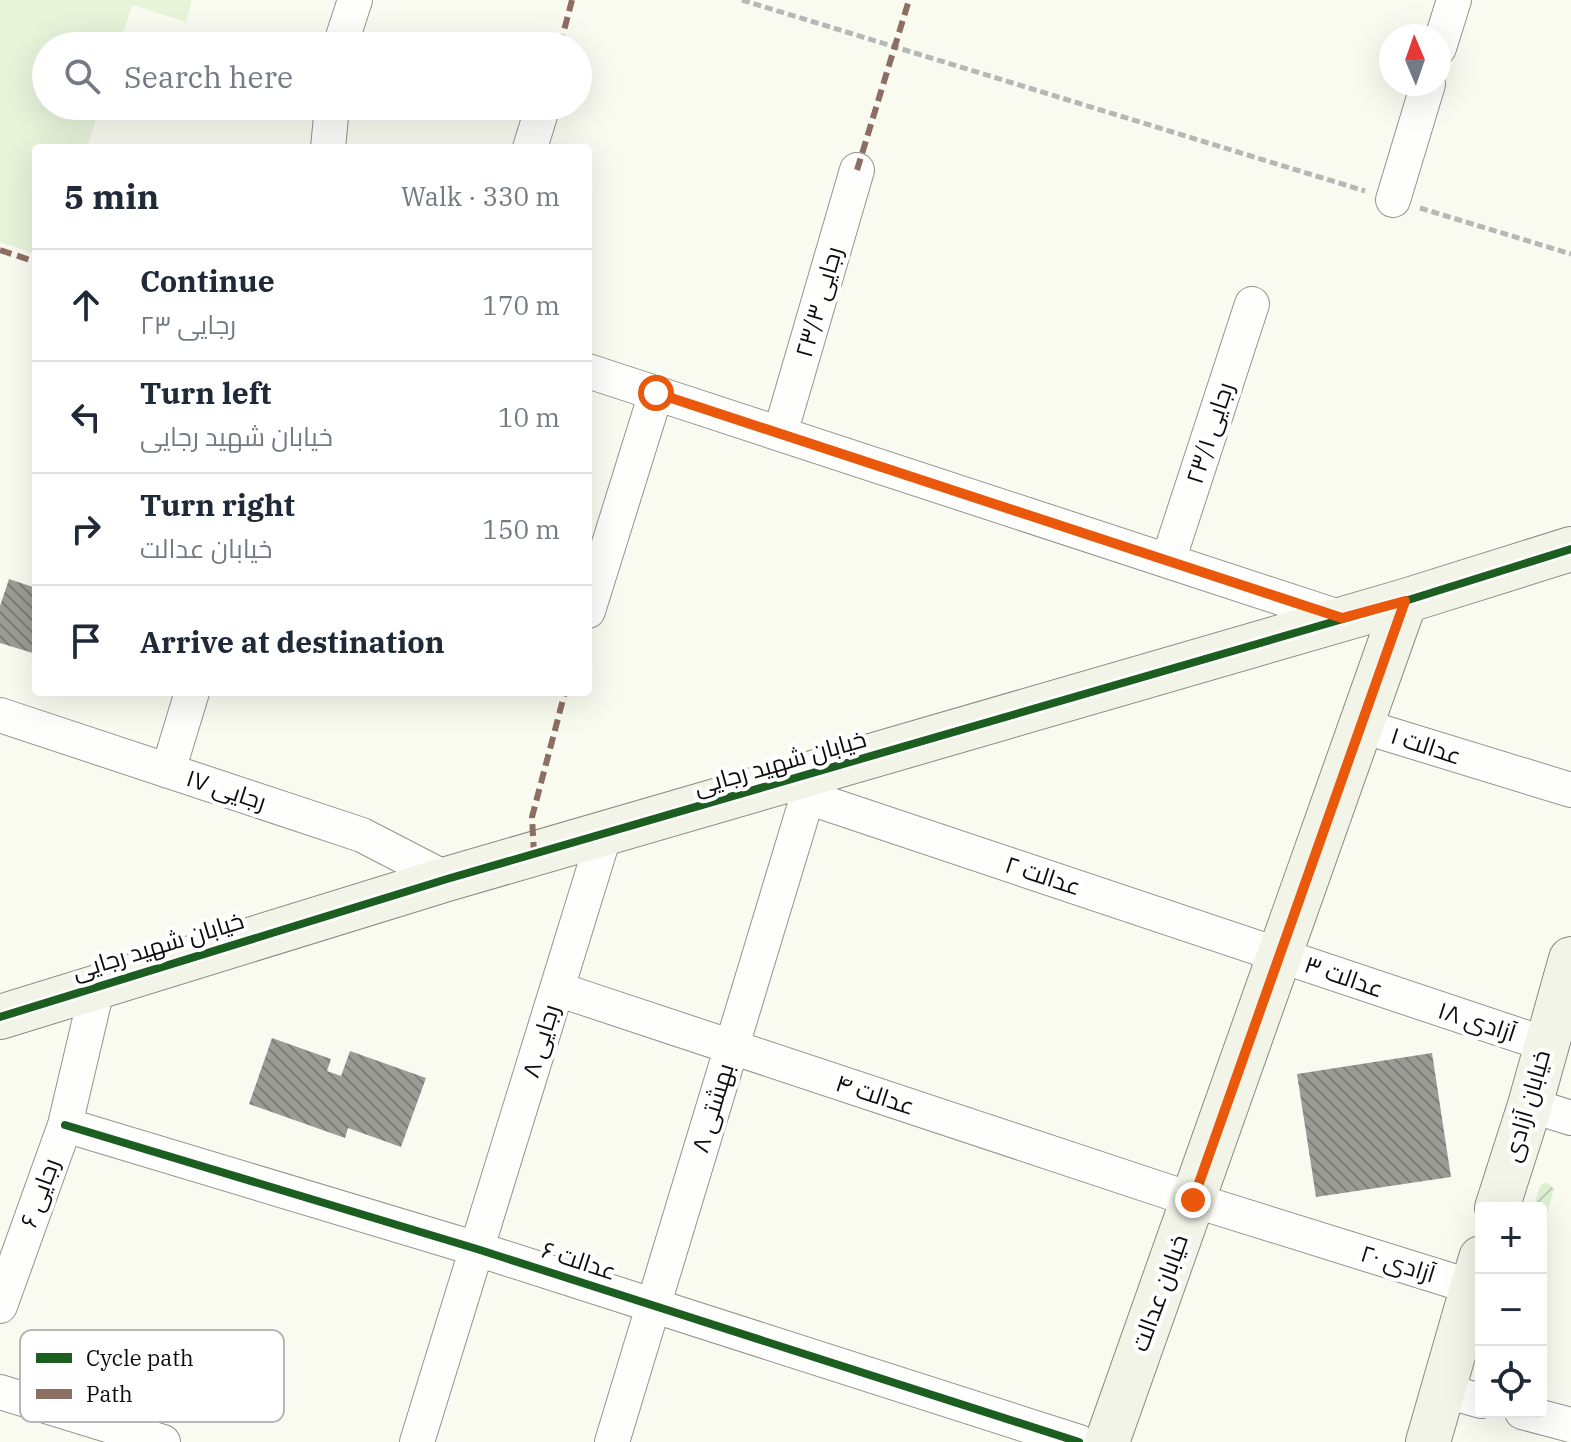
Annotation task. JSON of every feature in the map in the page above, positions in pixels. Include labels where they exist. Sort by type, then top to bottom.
[{"type":"street","points":[[345,32],[355,0]]},
{"type":"street","points":[[1446,24],[1454,0]]},
{"type":"street","points":[[1393,200],[1424,96]]},
{"type":"street","points":[[328,144],[331,120]]},
{"type":"street","points":[[531,144],[539,120]]},
{"type":"street","name":"رجایی ۲۳/۳","points":[[780,434],[857,170]]},
{"type":"street","name":"رجایی ۲۳/۱","points":[[1168,561],[1252,304]]},
{"type":"street","points":[[592,372],[1342,618]]},
{"type":"street","points":[[592,598],[656,393]]},
{"type":"street","name":"خیابان شهید رجایی","points":[[0,1017],[605,833],[810,786],[1571,549]]},
{"type":"street","name":"خیابان عدالت","points":[[1107,1442],[1405,601]]},
{"type":"street","points":[[168,771],[191,696]]},
{"type":"street","name":"رجایی ۱۷","points":[[0,715],[362,835],[447,879]]},
{"type":"street","name":"عدالت ۱","points":[[1362,726],[1571,790]]},
{"type":"street","name":"عدالت ۲","points":[[810,786],[1279,954]]},
{"type":"street","name":"بهشتی ۸","points":[[612,1442],[810,786]]},
{"type":"street","name":"رجایی ۸","points":[[417,1442],[605,833]]},
{"type":"street","name":"عدالت ۳","points":[[1279,954],[1409,999]]},
{"type":"street","name":"خیابان آزادی","points":[[1499,1202],[1571,959]]},
{"type":"street","name":"رجایی ۶","points":[[0,1306],[65,1125],[98,985]]},
{"type":"street","name":"عدالت ۴","points":[[557,989],[1325,1241]]},
{"type":"street","name":"آزادی ۱۸","points":[[1409,999],[1545,1044]]},
{"type":"street","points":[[1530,1105],[1571,1118]]},
{"type":"street","name":"عدالت ۶","points":[[65,1125],[477,1249],[1079,1442]]},
{"type":"street","name":"آزادی ۲۰","points":[[1325,1241],[1475,1272]]},
{"type":"street","points":[[1428,1442],[1462,1396],[1476,1274]]},
{"type":"street","points":[[0,1392],[20,1398]]},
{"type":"street","points":[[1545,1418],[1571,1425]]},
{"type":"street","points":[[98,1422],[163,1442]]},
{"type":"path","points":[[742,0],[1571,254]]},
{"type":"green space","points":[[0,0],[192,0],[186,22],[132,5],[123,32],[32,32],[32,120],[96,120],[88,144],[32,144],[32,253],[0,242]]},
{"type":"green space","points":[[1547,1182],[1554,1189],[1547,1213],[1547,1202],[1535,1202],[1540,1186]]},
{"type":"building","points":[[9,579],[32,587],[32,653],[0,643],[0,606]]},
{"type":"building","points":[[272,1038],[331,1059],[327,1071],[341,1076],[350,1051],[426,1078],[401,1147],[348,1128],[345,1138],[249,1104]]},
{"type":"building","points":[[1432,1053],[1451,1177],[1316,1197],[1297,1074]]},
{"type":"marked path","points":[[564,32],[572,0]]},
{"type":"marked path","points":[[857,170],[909,0]]},
{"type":"marked path","points":[[0,250],[32,261]]},
{"type":"marked path","points":[[534,854],[532,817],[564,696]]},
{"type":"cycle path","points":[[0,1017],[447,879],[1405,601],[1571,549]]},
{"type":"cycle path","points":[[65,1125],[477,1249],[1079,1442]]},
{"type":"route","points":[[656,393],[1342,618],[1405,601],[1193,1200]]}]
